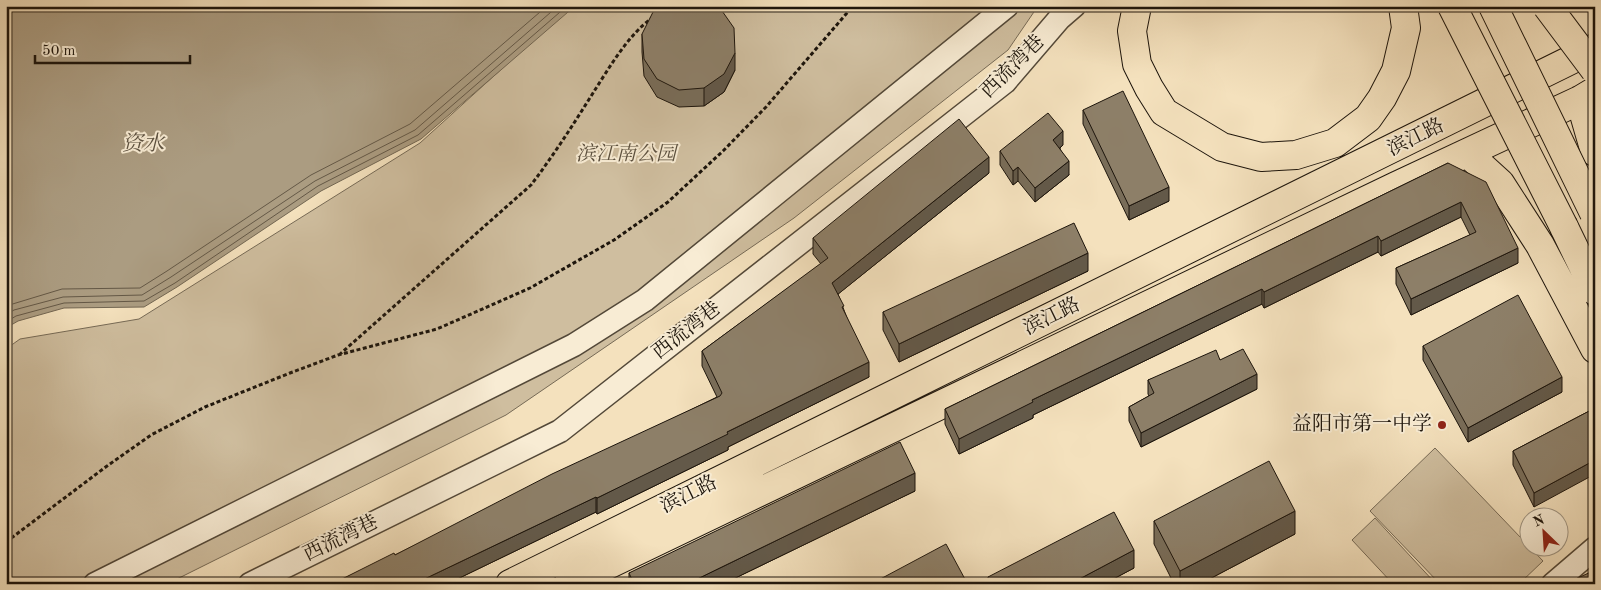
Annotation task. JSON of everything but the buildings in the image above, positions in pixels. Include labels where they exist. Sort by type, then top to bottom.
[{"type":"main road","points":[[1137,6],[1132,31],[1137,64],[1164,112],[1222,147],[1260,157],[1296,155],[1335,143],[1368,118],[1382,98],[1396,71],[1406,28],[1403,6]]},
{"type":"main road","points":[[1452,6],[1595,291]]},
{"type":"main road","points":[[1493,6],[1594,206]]},
{"type":"main road","points":[[1547,6],[1595,70]]},
{"type":"main road","name":"滨江路","points":[[510,584],[1595,48]]},
{"type":"main road","points":[[1588,96],[1595,152]]},
{"type":"main road","name":"滨江路","points":[[568,584],[1588,96]]},
{"type":"main road","points":[[1467,154],[1500,182],[1540,245],[1595,349]]},
{"type":"main road","points":[[1540,245],[1534,209],[1552,189],[1587,185],[1594,206]]},
{"type":"street","points":[[95,584],[582,340],[645,300],[1006,6]]},
{"type":"street","name":"西流湾巷","points":[[250,584],[560,431],[1004,82],[1059,19],[1074,6]]},
{"type":"street","points":[[1553,584],[1595,548]]},
{"type":"path","points":[[6,542],[151,435],[205,407],[338,355],[437,329],[530,288],[614,240],[668,202],[723,151],[766,107],[853,6]]},
{"type":"path","points":[[338,355],[531,185],[554,155],[616,57],[652,17]]},
{"type":"green space","name":"滨江南公园","points":[[571,6],[1038,6],[1008,50],[794,218],[506,415],[167,584],[6,584],[6,349],[20,339],[139,319],[420,143]]},
{"type":"green space","points":[[1435,448],[1518,535],[1518,558],[1540,558],[1543,561],[1519,584],[1440,584],[1370,511]]},
{"type":"green space","points":[[1375,518],[1436,584],[1393,584],[1352,540]]},
{"type":"water","name":"资水","points":[[6,6],[575,6],[421,139],[321,191],[144,307],[64,308],[18,321],[6,328]]},
{"type":"place","name":"益阳市第一中学","points":[[1442,425]]}]
